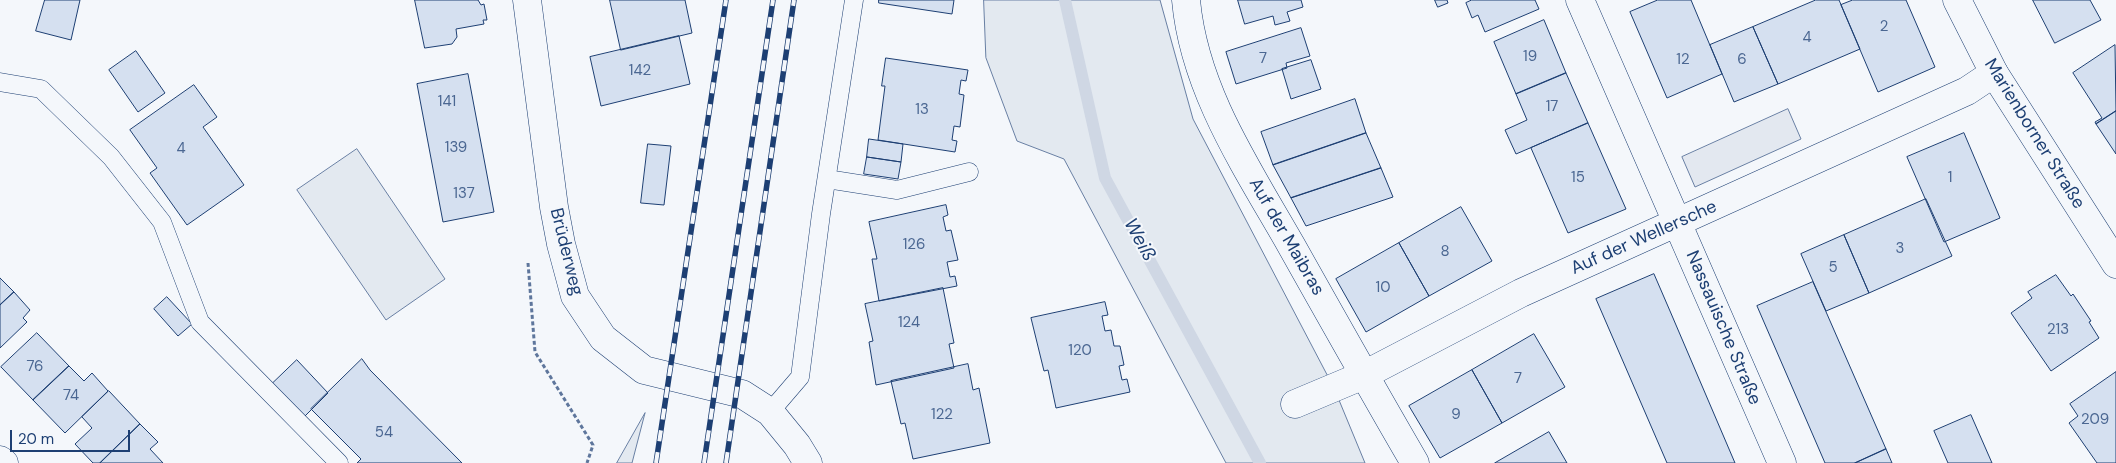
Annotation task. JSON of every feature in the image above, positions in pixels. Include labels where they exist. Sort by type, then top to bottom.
[{"type":"street","name":"Brüderweg","points":[[527,0],[554,206],[561,244],[575,296],[603,338],[644,370],[742,394],[770,412],[808,463]]},
{"type":"street","name":"Auf der Maibras","points":[[1186,0],[1188,24],[1210,97],[1245,165],[1415,463]]},
{"type":"street","name":"Nassauische Straße","points":[[1580,0],[1782,463]]},
{"type":"street","name":"Marienborner Straße","points":[[1958,0],[1994,73],[2116,264]]},
{"type":"street","name":"Auf der Wellersche","points":[[1295,404],[1364,374],[1521,293],[1967,90],[1994,73]]},
{"type":"street","points":[[0,460],[4,463]]},
{"type":"lane","points":[[770,412],[800,377],[854,0]]},
{"type":"lane","points":[[0,82],[42,89],[111,157],[162,222],[200,322],[339,463]]},
{"type":"lane","points":[[827,179],[897,190],[969,172]]},
{"type":"shaded area","points":[[984,0],[1160,0],[1193,119],[1334,388],[1365,463],[1226,463],[1064,159],[1017,141],[986,58]]},
{"type":"shaded area","points":[[1788,109],[1801,139],[1695,187],[1682,157]]},
{"type":"shaded area","points":[[357,149],[445,279],[386,320],[297,190]]},
{"type":"shaded area","points":[[645,413],[632,463],[617,463]]},
{"type":"building","points":[[45,0],[80,0],[71,40],[36,31]]},
{"type":"building","points":[[415,0],[478,0],[481,5],[484,4],[487,20],[483,20],[484,24],[456,29],[457,37],[452,44],[425,48]]},
{"type":"building","points":[[610,0],[685,0],[692,33],[621,50]]},
{"type":"building","points":[[879,0],[954,0],[952,14],[879,3]]},
{"type":"building","points":[[1238,0],[1301,0],[1303,7],[1287,12],[1290,21],[1275,25],[1273,16],[1245,24]]},
{"type":"building","points":[[1435,0],[1447,0],[1448,3],[1438,7]]},
{"type":"building","points":[[1472,0],[1535,0],[1539,9],[1485,32],[1478,15],[1472,18],[1466,3]]},
{"type":"building","points":[[1658,0],[1691,0],[1722,74],[1667,98],[1630,12]]},
{"type":"building","points":[[1816,0],[1839,0],[1860,49],[1778,84],[1753,27]]},
{"type":"building","points":[[1853,0],[1906,0],[1935,67],[1878,92],[1841,5]]},
{"type":"building","points":[[2033,0],[2090,0],[2101,20],[2055,43]]},
{"type":"building","points":[[1544,20],[1566,73],[1516,94],[1494,42]]},
{"type":"building","points":[[1753,27],[1778,84],[1734,102],[1710,45]]},
{"type":"building","points":[[1301,28],[1310,56],[1286,63],[1287,68],[1236,84],[1226,52]]},
{"type":"building","points":[[679,36],[690,84],[601,106],[590,57]]},
{"type":"building","points":[[2115,45],[2116,111],[2096,124],[2095,122],[2102,118],[2073,73]]},
{"type":"building","points":[[136,51],[165,93],[138,112],[109,70]]},
{"type":"building","points":[[886,58],[968,70],[966,81],[961,80],[959,94],[964,95],[960,127],[954,126],[952,140],[957,141],[955,152],[878,140],[885,86],[882,86]]},
{"type":"building","points":[[1311,60],[1321,89],[1291,99],[1282,69]]},
{"type":"building","points":[[1566,73],[1588,123],[1516,154],[1505,130],[1527,120],[1516,94]]},
{"type":"building","points":[[468,74],[494,212],[443,222],[417,84]]},
{"type":"building","points":[[194,85],[217,117],[203,127],[244,185],[187,225],[150,173],[157,168],[130,130]]},
{"type":"building","points":[[1355,99],[1366,133],[1273,165],[1261,132]]},
{"type":"building","points":[[2116,111],[2116,154],[2096,124]]},
{"type":"building","points":[[1588,123],[1626,209],[1568,233],[1531,148]]},
{"type":"building","points":[[1366,133],[1381,168],[1291,198],[1273,165]]},
{"type":"building","points":[[1964,133],[2000,218],[1944,242],[1907,157]]},
{"type":"building","points":[[869,139],[903,144],[901,162],[867,157]]},
{"type":"building","points":[[648,144],[671,146],[664,205],[641,203]]},
{"type":"building","points":[[867,157],[901,162],[898,179],[864,174]]},
{"type":"building","points":[[1381,168],[1393,197],[1306,226],[1291,198]]},
{"type":"building","points":[[1926,199],[1952,256],[1869,293],[1844,235]]},
{"type":"building","points":[[946,205],[948,215],[943,217],[946,231],[951,230],[958,260],[947,262],[950,277],[955,276],[957,286],[879,301],[872,259],[877,259],[869,222]]},
{"type":"building","points":[[1461,207],[1492,261],[1429,296],[1399,243]]},
{"type":"building","points":[[1844,235],[1869,293],[1826,311],[1801,254]]},
{"type":"building","points":[[1399,243],[1429,296],[1366,332],[1336,279]]},
{"type":"building","points":[[1654,274],[1735,463],[1667,463],[1596,299]]},
{"type":"building","points":[[2056,275],[2071,296],[2073,294],[2091,321],[2089,322],[2099,338],[2051,371],[2011,313],[2032,298],[2028,292]]},
{"type":"building","points":[[0,278],[14,292],[0,305]]},
{"type":"building","points":[[1813,282],[1886,449],[1855,463],[1825,463],[1757,306]]},
{"type":"building","points":[[943,288],[954,343],[949,344],[954,368],[876,385],[869,342],[873,341],[865,304]]},
{"type":"building","points":[[14,292],[30,310],[23,318],[27,322],[0,348],[0,305]]},
{"type":"building","points":[[167,297],[192,324],[178,336],[154,309]]},
{"type":"building","points":[[1105,302],[1108,315],[1102,316],[1105,331],[1111,330],[1114,346],[1120,346],[1124,365],[1119,366],[1122,380],[1127,379],[1130,392],[1056,408],[1048,370],[1044,371],[1031,318]]},
{"type":"building","points":[[37,333],[69,366],[33,400],[1,367]]},
{"type":"building","points":[[1534,334],[1565,387],[1502,423],[1472,370]]},
{"type":"building","points":[[362,359],[370,370],[462,463],[357,463],[361,459],[311,409]]},
{"type":"building","points":[[297,360],[328,393],[303,418],[271,385]]},
{"type":"building","points":[[968,364],[973,390],[979,388],[990,443],[913,459],[905,423],[901,424],[891,381]]},
{"type":"building","points":[[69,366],[84,381],[92,373],[108,391],[65,433],[33,400]]},
{"type":"building","points":[[1472,370],[1502,423],[1440,458],[1409,406]]},
{"type":"building","points":[[2116,372],[2116,463],[2097,463],[2069,423],[2078,416],[2070,404]]},
{"type":"building","points":[[109,391],[140,424],[100,463],[93,463],[75,444],[92,428],[82,417]]},
{"type":"building","points":[[1971,415],[1992,463],[1948,463],[1934,431]]},
{"type":"building","points":[[140,424],[158,442],[150,449],[163,463],[100,463]]},
{"type":"building","points":[[1549,432],[1567,463],[1495,463]]},
{"type":"building","points":[[1886,449],[1892,463],[1855,463]]},
{"type":"waterway","name":"Weiß","points":[[1065,0],[1105,178],[1260,463]]},
{"type":"railway","points":[[656,463],[726,0]]},
{"type":"railway","points":[[704,463],[773,0]]},
{"type":"railway","points":[[726,463],[794,0]]}]
